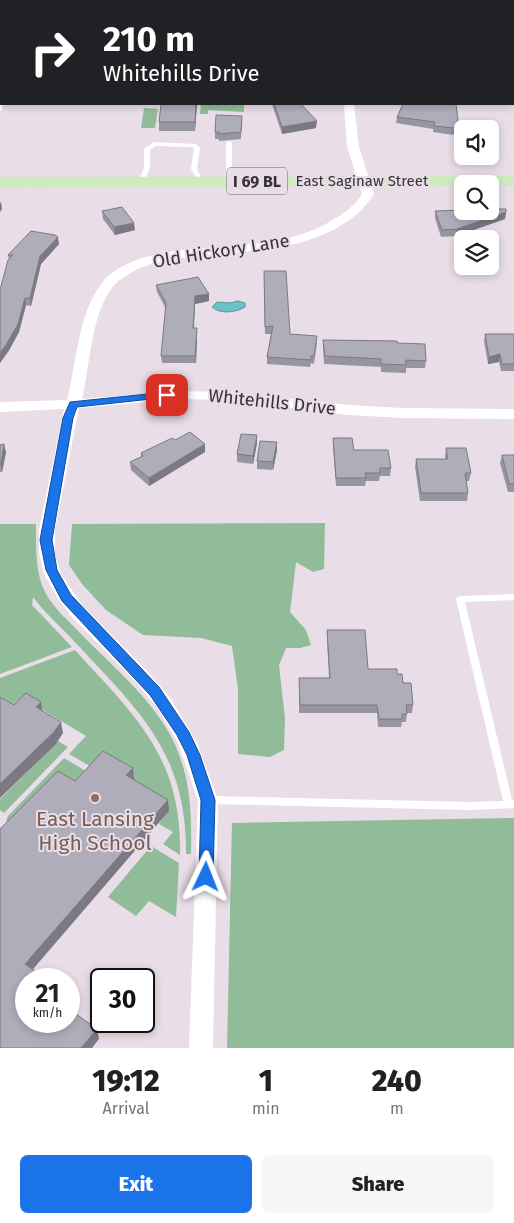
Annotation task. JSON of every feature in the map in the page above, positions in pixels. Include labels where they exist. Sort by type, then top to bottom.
[{"type":"main road","name":"East Saginaw Street","points":[[0,182],[514,181]]},
{"type":"street","name":"Old Hickory Lane","points":[[201,1048],[208,800],[194,755],[169,711],[154,691],[76,610],[58,585],[52,570],[46,540],[48,525],[68,418],[98,302],[106,287],[116,276],[134,266],[168,256],[279,244],[319,232],[339,222],[365,200],[368,194],[354,147],[349,105]]},
{"type":"street","name":"Whitehills Drive","points":[[0,407],[73,404],[181,394],[223,396],[394,413],[453,415],[514,414]]},
{"type":"lane","points":[[0,101],[0,110]]},
{"type":"lane","points":[[229,143],[229,181]]},
{"type":"lane","points":[[141,182],[147,168],[147,149],[154,144],[194,145],[197,148],[194,168],[200,181]]},
{"type":"lane","points":[[208,800],[470,806],[511,804],[460,599],[514,596]]},
{"type":"green space","points":[[201,105],[244,105],[244,112],[208,110],[208,114],[200,114]]},
{"type":"green space","points":[[144,108],[158,109],[155,128],[141,128]]},
{"type":"green space","points":[[325,523],[324,569],[313,572],[296,562],[290,612],[306,630],[311,645],[300,648],[286,648],[279,665],[285,719],[284,750],[270,757],[238,754],[238,689],[232,646],[201,638],[143,635],[106,610],[82,584],[69,565],[72,524]]},
{"type":"green space","points":[[0,524],[36,524],[39,576],[48,598],[61,614],[136,689],[165,726],[180,756],[188,787],[191,820],[191,854],[186,854],[184,818],[178,787],[168,759],[154,734],[117,688],[33,597],[32,605],[72,647],[0,674]]},
{"type":"green space","points":[[75,650],[136,718],[164,765],[173,791],[179,821],[180,855],[163,844],[173,832],[159,824],[168,811],[69,754],[86,736],[28,701],[19,708],[0,698],[0,678]]},
{"type":"green space","points":[[58,741],[68,747],[4,813],[0,810],[0,799]]},
{"type":"green space","points":[[64,758],[89,773],[16,828],[6,821],[8,816]]},
{"type":"green space","points":[[514,818],[514,1048],[227,1048],[232,823]]},
{"type":"green space","points":[[151,846],[179,863],[176,917],[149,901],[136,916],[108,897]]},
{"type":"water","points":[[238,301],[245,303],[245,307],[229,312],[216,310],[212,307],[217,302],[230,303]]},
{"type":"building","points":[[161,105],[196,105],[195,122],[159,122]]},
{"type":"building","points":[[274,105],[302,105],[317,121],[282,127]]},
{"type":"building","points":[[403,105],[456,105],[458,120],[454,120],[454,128],[434,126],[435,122],[397,117]]},
{"type":"building","points":[[216,115],[242,116],[241,132],[219,134],[219,132],[215,132]]},
{"type":"building","points":[[122,207],[134,223],[114,227],[102,211]]},
{"type":"building","points":[[499,209],[506,209],[506,212],[499,214]]},
{"type":"building","points":[[454,210],[454,220],[483,220],[457,229],[442,230],[435,211]]},
{"type":"building","points":[[31,231],[58,237],[40,256],[30,298],[25,298],[18,324],[0,353],[0,290],[8,260],[13,255],[8,255]]},
{"type":"building","points":[[264,271],[286,271],[290,334],[317,336],[314,356],[311,356],[311,360],[267,357],[273,326],[265,327]]},
{"type":"building","points":[[198,277],[209,294],[195,296],[193,328],[197,328],[195,356],[161,356],[166,303],[156,285]]},
{"type":"building","points":[[485,334],[514,334],[514,364],[502,364],[500,354],[489,357]]},
{"type":"building","points":[[323,340],[397,341],[397,343],[425,344],[426,361],[406,360],[406,365],[381,364],[381,359],[325,356]]},
{"type":"building","points":[[190,432],[205,444],[149,478],[130,462],[143,456],[141,453],[172,438],[175,440]]},
{"type":"building","points":[[241,434],[257,435],[253,456],[237,454]]},
{"type":"building","points":[[333,438],[352,438],[354,450],[388,450],[391,468],[380,468],[380,473],[365,473],[366,478],[336,478]]},
{"type":"building","points":[[260,441],[277,442],[273,462],[257,461]]},
{"type":"building","points":[[4,444],[1,464],[0,464],[0,445]]},
{"type":"building","points":[[446,448],[466,448],[471,473],[465,473],[468,493],[421,493],[416,459],[448,459]]},
{"type":"building","points":[[502,455],[514,455],[514,484],[509,484]]},
{"type":"building","points":[[327,630],[365,630],[368,669],[397,669],[397,674],[402,674],[403,683],[411,683],[413,705],[406,705],[407,714],[402,714],[402,719],[379,719],[377,705],[300,705],[299,678],[330,678]]},
{"type":"building","name":"East Lansing High School","points":[[26,693],[41,702],[36,707],[61,722],[54,732],[0,784],[0,697],[14,705]]},
{"type":"building","name":"East Lansing High School","points":[[103,751],[133,768],[126,775],[168,800],[25,964],[31,968],[15,968],[15,1033],[80,1033],[80,1017],[90,1024],[90,1033],[94,1033],[81,1048],[0,1048],[0,829],[58,771],[75,781]]},
{"type":"place","name":"East Lansing High School","points":[[95,798]]},
{"type":"route","points":[[167,395],[73,404],[68,418],[46,540],[52,570],[66,598],[154,691],[169,711],[194,755],[208,800],[206,877]]}]
